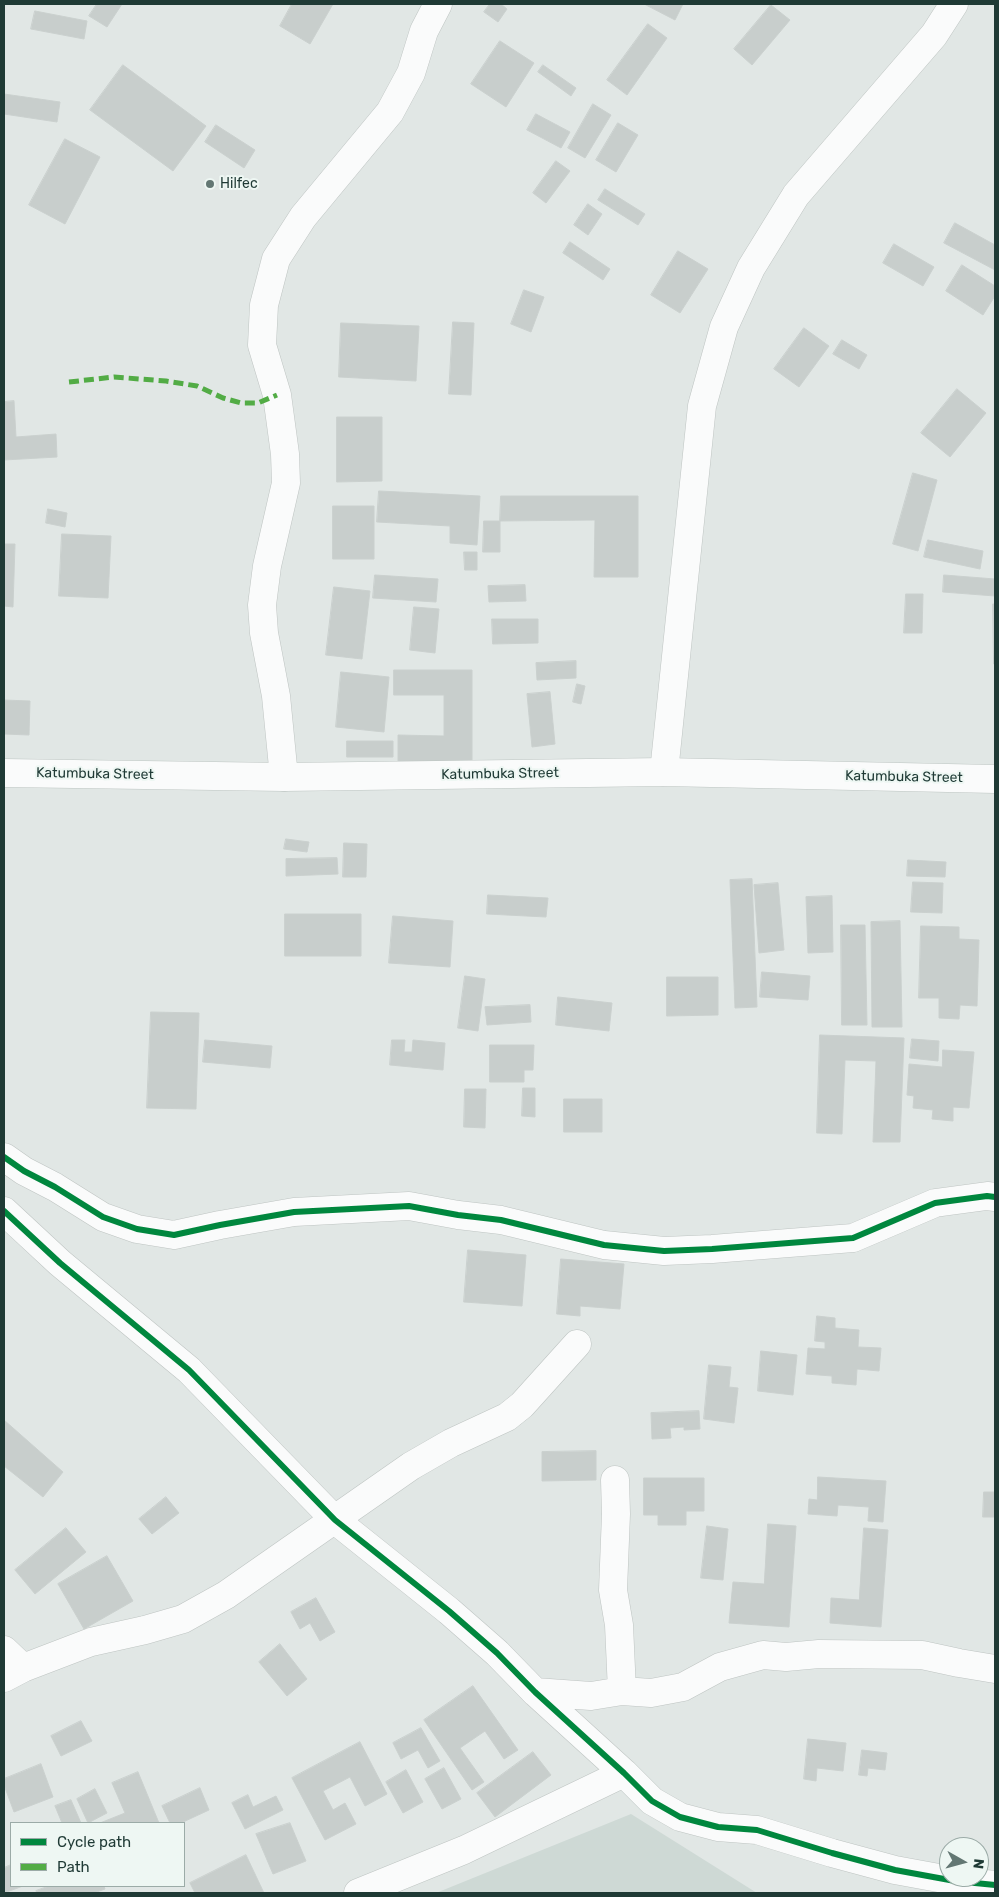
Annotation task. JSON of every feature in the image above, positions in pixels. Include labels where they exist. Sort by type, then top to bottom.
[{"type":"street","points":[[284,777],[276,696],[264,633],[262,605],[267,566],[286,484],[285,454],[277,395],[262,345],[264,305],[276,259],[303,217],[390,112],[412,73],[424,31],[438,4]]},
{"type":"street","points":[[664,772],[702,406],[724,328],[751,268],[796,195],[934,36],[954,4]]},
{"type":"street","name":"Katumbuka Street","points":[[4,772],[284,777],[664,772],[995,779]]},
{"type":"street","points":[[4,1157],[103,1218],[137,1229],[174,1235],[294,1212],[410,1206],[458,1215],[501,1220],[604,1245],[664,1251],[712,1249],[853,1238],[935,1203],[987,1196],[995,1197]]},
{"type":"street","points":[[4,1211],[60,1263],[189,1370],[335,1520],[449,1611],[497,1653],[535,1692],[652,1801],[680,1817],[718,1827],[757,1830],[895,1870],[955,1881],[995,1885]]},
{"type":"street","points":[[10,1665],[183,1619],[226,1595],[411,1466],[507,1417],[522,1405],[577,1344]]},
{"type":"street","points":[[615,1480],[616,1514],[612,1590],[619,1625],[622,1691]]},
{"type":"street","points":[[535,1692],[591,1696],[622,1691],[651,1692],[682,1686],[720,1667],[763,1655],[786,1657],[819,1654],[922,1654],[995,1669]]},
{"type":"street","points":[[358,1893],[464,1850],[624,1773]]},
{"type":"shaded area","points":[[631,1814],[757,1893],[436,1893]]},
{"type":"building","points":[[97,4],[122,4],[107,27],[89,16]]},
{"type":"building","points":[[292,4],[333,4],[310,44],[280,26]]},
{"type":"building","points":[[490,4],[501,4],[507,9],[498,22],[484,12]]},
{"type":"building","points":[[647,4],[683,4],[675,20]]},
{"type":"building","points":[[771,5],[790,20],[752,65],[734,49]]},
{"type":"building","points":[[35,11],[87,21],[84,39],[31,29]]},
{"type":"building","points":[[648,24],[667,38],[627,95],[607,80]]},
{"type":"building","points":[[500,41],[534,63],[506,107],[471,84]]},
{"type":"building","points":[[123,65],[206,126],[173,171],[90,110]]},
{"type":"building","points":[[543,65],[576,88],[571,96],[538,72]]},
{"type":"building","points":[[4,94],[60,102],[57,122],[4,114]]},
{"type":"building","points":[[593,104],[611,115],[585,158],[568,148]]},
{"type":"building","points":[[536,114],[570,132],[561,148],[527,130]]},
{"type":"building","points":[[618,123],[638,135],[616,172],[596,160]]},
{"type":"building","points":[[216,125],[255,150],[244,168],[205,142]]},
{"type":"building","points":[[65,139],[100,157],[65,224],[29,205]]},
{"type":"building","points":[[556,161],[570,171],[546,203],[533,193]]},
{"type":"building","points":[[605,189],[645,214],[638,225],[598,200]]},
{"type":"building","points":[[588,204],[602,214],[588,235],[574,225]]},
{"type":"building","points":[[955,223],[995,245],[995,270],[944,243]]},
{"type":"building","points":[[570,242],[610,269],[603,280],[563,253]]},
{"type":"building","points":[[894,244],[934,267],[923,286],[883,263]]},
{"type":"building","points":[[678,251],[708,269],[680,313],[651,295]]},
{"type":"building","points":[[962,265],[995,286],[995,296],[983,315],[946,291]]},
{"type":"building","points":[[524,290],[544,297],[531,332],[511,324]]},
{"type":"building","points":[[453,322],[474,323],[471,395],[449,394]]},
{"type":"building","points":[[341,323],[419,326],[416,381],[339,377]]},
{"type":"building","points":[[804,328],[829,346],[799,387],[774,369]]},
{"type":"building","points":[[842,340],[867,355],[859,369],[833,354]]},
{"type":"building","points":[[957,389],[986,413],[950,457],[921,433]]},
{"type":"building","points":[[14,401],[16,437],[56,434],[57,457],[4,460],[4,402]]},
{"type":"building","points":[[337,417],[382,417],[382,481],[337,482]]},
{"type":"building","points":[[913,473],[937,480],[918,551],[893,544]]},
{"type":"building","points":[[379,491],[480,496],[477,545],[450,543],[450,526],[377,522]]},
{"type":"building","points":[[501,496],[638,496],[638,577],[594,577],[595,520],[500,521]]},
{"type":"building","points":[[333,506],[374,506],[374,559],[333,559]]},
{"type":"building","points":[[48,509],[67,513],[65,527],[46,523]]},
{"type":"building","points":[[484,521],[500,521],[500,552],[483,552]]},
{"type":"building","points":[[62,534],[111,536],[108,598],[59,596]]},
{"type":"building","points":[[928,540],[983,551],[980,569],[924,557]]},
{"type":"building","points":[[4,544],[15,544],[13,607],[4,606]]},
{"type":"building","points":[[464,552],[477,552],[477,570],[465,570]]},
{"type":"building","points":[[375,575],[438,579],[436,602],[373,598]]},
{"type":"building","points":[[944,575],[995,579],[995,596],[943,592]]},
{"type":"building","points":[[525,585],[526,601],[489,602],[488,586]]},
{"type":"building","points":[[334,587],[370,591],[362,659],[326,655]]},
{"type":"building","points":[[906,594],[923,594],[922,633],[904,633]]},
{"type":"building","points":[[993,604],[995,604],[995,664],[994,664]]},
{"type":"building","points":[[414,607],[439,609],[435,653],[410,650]]},
{"type":"building","points":[[492,619],[538,619],[538,643],[493,644]]},
{"type":"building","points":[[576,661],[576,678],[537,680],[536,663]]},
{"type":"building","points":[[394,670],[472,670],[472,762],[398,761],[398,735],[444,736],[444,695],[394,695]]},
{"type":"building","points":[[341,672],[389,677],[384,732],[336,727]]},
{"type":"building","points":[[577,684],[585,686],[581,704],[573,702]]},
{"type":"building","points":[[550,692],[555,744],[532,747],[527,694]]},
{"type":"building","points":[[4,700],[30,701],[29,735],[4,734]]},
{"type":"building","points":[[347,741],[393,741],[393,757],[347,757]]},
{"type":"building","points":[[286,839],[309,842],[307,852],[284,849]]},
{"type":"building","points":[[344,843],[367,844],[366,877],[343,877]]},
{"type":"building","points":[[337,858],[338,874],[286,876],[286,859]]},
{"type":"building","points":[[908,860],[946,862],[945,877],[907,876]]},
{"type":"building","points":[[752,879],[757,1007],[735,1008],[730,880]]},
{"type":"building","points":[[913,882],[943,883],[942,913],[911,912]]},
{"type":"building","points":[[778,883],[784,950],[759,953],[754,885]]},
{"type":"building","points":[[488,895],[548,898],[546,917],[487,914]]},
{"type":"building","points":[[832,896],[833,952],[808,953],[806,897]]},
{"type":"building","points":[[285,914],[361,914],[361,956],[285,956]]},
{"type":"building","points":[[393,916],[453,921],[450,967],[389,963]]},
{"type":"building","points":[[900,921],[902,1027],[872,1027],[871,922]]},
{"type":"building","points":[[841,925],[865,925],[867,1025],[842,1025]]},
{"type":"building","points":[[921,926],[959,927],[959,939],[979,940],[977,1006],[960,1005],[959,1019],[939,1018],[939,998],[919,998]]},
{"type":"building","points":[[762,972],[810,976],[808,1000],[760,997]]},
{"type":"building","points":[[465,976],[485,979],[478,1031],[458,1028]]},
{"type":"building","points":[[667,977],[718,977],[718,1015],[667,1016]]},
{"type":"building","points":[[558,997],[612,1003],[609,1031],[556,1025]]},
{"type":"building","points":[[530,1005],[531,1022],[487,1025],[485,1007]]},
{"type":"building","points":[[151,1012],[199,1013],[196,1109],[147,1108]]},
{"type":"building","points":[[820,1035],[904,1038],[900,1142],[873,1142],[876,1061],[845,1060],[842,1134],[817,1133]]},
{"type":"building","points":[[912,1039],[939,1041],[938,1061],[910,1058]]},
{"type":"building","points":[[205,1040],[272,1046],[270,1068],[203,1062]]},
{"type":"building","points":[[392,1040],[405,1040],[404,1052],[412,1052],[413,1040],[445,1043],[443,1070],[390,1065]]},
{"type":"building","points":[[490,1045],[534,1045],[533,1070],[524,1070],[524,1082],[490,1082]]},
{"type":"building","points":[[943,1050],[974,1052],[969,1108],[953,1107],[953,1121],[932,1119],[933,1110],[913,1108],[914,1096],[907,1095],[909,1064],[942,1067]]},
{"type":"building","points":[[523,1088],[535,1088],[535,1117],[522,1116]]},
{"type":"building","points":[[465,1089],[486,1089],[485,1128],[464,1127]]},
{"type":"building","points":[[564,1099],[602,1099],[602,1132],[564,1132]]},
{"type":"building","points":[[468,1250],[526,1255],[522,1306],[464,1302]]},
{"type":"building","points":[[561,1259],[624,1264],[620,1309],[580,1306],[580,1316],[557,1314]]},
{"type":"building","points":[[817,1316],[835,1318],[835,1328],[859,1330],[858,1347],[881,1348],[879,1371],[857,1369],[856,1385],[832,1383],[832,1376],[806,1374],[808,1348],[825,1349],[825,1342],[815,1341]]},
{"type":"building","points":[[761,1351],[797,1355],[793,1395],[758,1391]]},
{"type":"building","points":[[709,1365],[731,1367],[729,1387],[738,1388],[734,1423],[704,1419]]},
{"type":"building","points":[[699,1411],[700,1429],[684,1430],[684,1427],[670,1428],[671,1438],[652,1439],[651,1413]]},
{"type":"building","points":[[4,1420],[63,1472],[43,1497],[4,1466]]},
{"type":"building","points":[[596,1451],[596,1480],[542,1481],[542,1452]]},
{"type":"building","points":[[818,1477],[886,1481],[883,1522],[868,1521],[869,1507],[838,1505],[837,1516],[808,1514],[809,1499],[817,1500]]},
{"type":"building","points":[[644,1478],[704,1478],[704,1511],[686,1511],[686,1525],[658,1525],[658,1515],[644,1515]]},
{"type":"building","points":[[984,1492],[995,1492],[995,1517],[983,1517]]},
{"type":"building","points":[[166,1497],[179,1513],[152,1534],[139,1519]]},
{"type":"building","points":[[768,1524],[796,1526],[789,1627],[729,1623],[733,1582],[764,1584]]},
{"type":"building","points":[[707,1526],[728,1529],[723,1580],[701,1578]]},
{"type":"building","points":[[66,1528],[86,1552],[35,1594],[15,1570]]},
{"type":"building","points":[[864,1528],[888,1530],[881,1627],[830,1623],[831,1598],[859,1600]]},
{"type":"building","points":[[107,1556],[133,1601],[84,1629],[58,1584]]},
{"type":"building","points":[[316,1598],[335,1632],[320,1641],[310,1623],[300,1629],[291,1612]]},
{"type":"building","points":[[280,1644],[307,1679],[287,1696],[259,1662]]},
{"type":"building","points":[[473,1686],[518,1750],[504,1759],[485,1731],[460,1748],[484,1782],[472,1790],[424,1720]]},
{"type":"building","points":[[81,1721],[92,1741],[61,1756],[51,1736]]},
{"type":"building","points":[[421,1728],[440,1761],[428,1768],[418,1750],[401,1759],[393,1743]]},
{"type":"building","points":[[808,1739],[846,1743],[843,1771],[817,1768],[816,1781],[804,1779]]},
{"type":"building","points":[[360,1742],[387,1794],[365,1806],[350,1777],[323,1791],[333,1810],[345,1803],[356,1824],[325,1840],[292,1778]]},
{"type":"building","points":[[862,1750],[887,1753],[885,1770],[868,1768],[867,1776],[859,1775]]},
{"type":"building","points":[[533,1752],[551,1775],[495,1817],[477,1793]]},
{"type":"building","points":[[41,1764],[53,1797],[14,1812],[4,1785],[4,1779]]},
{"type":"building","points":[[444,1768],[461,1799],[442,1809],[425,1779]]},
{"type":"building","points":[[406,1770],[423,1802],[403,1813],[386,1782]]},
{"type":"building","points":[[138,1772],[159,1822],[102,1822],[125,1813],[112,1783]]},
{"type":"building","points":[[200,1788],[209,1810],[183,1822],[170,1822],[162,1806]]},
{"type":"building","points":[[95,1789],[107,1813],[88,1822],[77,1799]]},
{"type":"building","points":[[248,1795],[253,1807],[276,1796],[283,1810],[245,1829],[232,1803]]},
{"type":"building","points":[[71,1800],[81,1822],[62,1822],[55,1806]]},
{"type":"building","points":[[290,1823],[306,1861],[273,1874],[256,1834]]},
{"type":"building","points":[[246,1855],[264,1893],[195,1893],[190,1883]]},
{"type":"building","points":[[10,1865],[10,1887],[20,1887],[4,1893],[4,1868]]},
{"type":"building","points":[[46,1887],[104,1887],[105,1889],[94,1893],[37,1893],[36,1891]]},
{"type":"marked path","points":[[69,382],[114,377],[166,381],[197,386],[223,398],[241,403],[258,403],[277,395]]},
{"type":"cycle path","points":[[4,1157],[24,1171],[55,1187],[103,1217],[137,1229],[174,1235],[294,1212],[409,1206],[458,1215],[501,1220],[604,1245],[664,1251],[712,1249],[853,1238],[935,1203],[987,1196],[995,1197]]},
{"type":"cycle path","points":[[4,1211],[60,1263],[189,1370],[335,1520],[449,1611],[497,1653],[535,1692],[652,1801],[680,1817],[718,1827],[757,1830],[895,1870],[955,1881],[995,1885]]},
{"type":"place","name":"Hilfec","points":[[210,184]]}]
